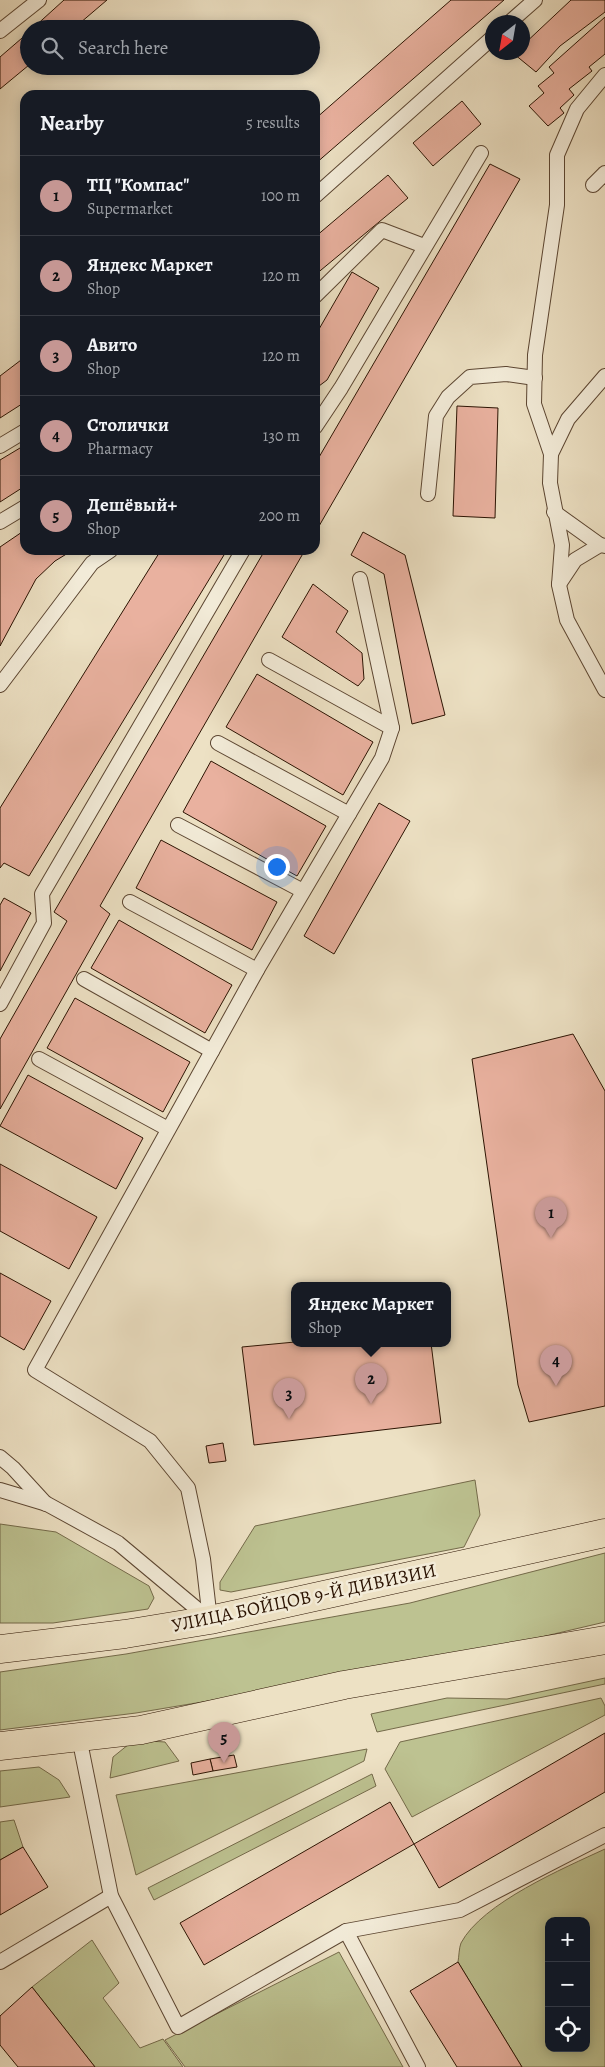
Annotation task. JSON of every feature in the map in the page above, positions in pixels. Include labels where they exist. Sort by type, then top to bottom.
[{"type":"main road","name":"УЛИЦА БОЙЦОВ 9-Й ДИВИЗИИ","points":[[0,1649],[125,1634],[210,1620],[605,1533]]},
{"type":"main road","points":[[0,1746],[141,1730],[344,1685],[605,1640]]},
{"type":"lane","points":[[0,31],[39,0]]},
{"type":"lane","points":[[518,15],[535,0]]},
{"type":"lane","points":[[320,192],[485,44]]},
{"type":"lane","points":[[605,75],[577,109],[557,155],[557,205],[535,355],[534,404],[551,454],[550,483],[554,512],[562,545],[559,584],[568,620],[605,690]]},
{"type":"lane","points":[[320,420],[341,388],[481,153]]},
{"type":"lane","points":[[593,185],[605,173]]},
{"type":"lane","points":[[320,291],[382,230],[424,246]]},
{"type":"lane","points":[[428,494],[436,416],[448,397],[470,377],[506,374],[535,378]]},
{"type":"lane","points":[[551,454],[568,419],[605,376]]},
{"type":"lane","points":[[0,446],[20,434]]},
{"type":"lane","points":[[0,522],[20,511]]},
{"type":"lane","points":[[554,512],[602,545],[575,560],[559,584]]},
{"type":"lane","points":[[0,685],[92,563],[104,555]]},
{"type":"lane","points":[[0,1004],[44,923],[42,894],[240,555]]},
{"type":"lane","points":[[210,1620],[203,1559],[188,1488],[150,1441],[35,1370],[257,970],[382,758],[392,728],[360,579]]},
{"type":"lane","points":[[268,660],[392,728]]},
{"type":"lane","points":[[218,743],[349,814]]},
{"type":"lane","points":[[178,825],[303,891]]},
{"type":"lane","points":[[130,902],[257,970]]},
{"type":"lane","points":[[84,979],[212,1051]]},
{"type":"lane","points":[[39,1059],[168,1129]]},
{"type":"lane","points":[[0,1457],[14,1468],[46,1504]]},
{"type":"lane","points":[[0,1490],[46,1504],[118,1544],[210,1620]]},
{"type":"lane","points":[[79,1736],[111,1896],[178,2027],[346,1931],[460,1910],[605,1835]]},
{"type":"lane","points":[[0,1962],[111,1896]]},
{"type":"lane","points":[[346,1931],[418,2067]]},
{"type":"green space","points":[[475,1480],[480,1515],[464,1547],[231,1592],[220,1590],[220,1582],[255,1526]]},
{"type":"green space","points":[[0,1524],[56,1532],[149,1586],[154,1598],[148,1609],[53,1623],[0,1623]]},
{"type":"green space","points":[[605,1553],[605,1622],[418,1666],[136,1713],[0,1730],[0,1672],[126,1654],[410,1603]]},
{"type":"green space","points":[[605,1678],[605,1684],[377,1732],[371,1714],[447,1698],[507,1699]]},
{"type":"green space","points":[[601,1698],[605,1706],[605,1715],[412,1817],[385,1769],[400,1742]]},
{"type":"green space","points":[[134,1740],[165,1742],[179,1761],[110,1778],[113,1757]]},
{"type":"green space","points":[[367,1749],[364,1761],[136,1875],[116,1795]]},
{"type":"green space","points":[[39,1767],[59,1780],[70,1797],[0,1807],[0,1771]]},
{"type":"green space","points":[[372,1774],[376,1786],[154,1900],[148,1888]]},
{"type":"green space","points":[[14,1820],[23,1847],[0,1860],[0,1822]]},
{"type":"green space","points":[[605,1849],[605,2067],[522,2067],[458,1962],[460,1945],[472,1928],[505,1901],[547,1877]]},
{"type":"green space","points":[[92,1940],[119,1983],[103,1998],[140,2048],[163,2039],[183,2067],[95,2067],[32,1987]]},
{"type":"green space","points":[[339,1952],[403,2067],[185,2067],[165,2040]]},
{"type":"building","points":[[64,0],[107,0],[84,20],[42,20]]},
{"type":"building","points":[[451,0],[504,0],[485,15],[320,160],[320,115]]},
{"type":"building","points":[[571,0],[605,0],[605,12],[560,46],[536,72],[521,60],[530,60],[530,38]]},
{"type":"building","points":[[605,17],[605,54],[589,67],[592,71],[569,89],[574,95],[560,108],[564,113],[548,126],[529,106],[544,93],[538,86],[554,73],[549,67]]},
{"type":"building","points":[[20,40],[20,72],[0,89],[0,57]]},
{"type":"building","points":[[462,101],[481,124],[433,166],[413,143]]},
{"type":"building","points":[[490,164],[520,179],[320,524],[320,455]]},
{"type":"building","points":[[388,175],[408,198],[320,271],[320,233]]},
{"type":"building","points":[[352,272],[379,288],[327,380],[320,385],[320,327]]},
{"type":"building","points":[[20,361],[20,405],[0,418],[0,376]]},
{"type":"building","points":[[457,406],[498,408],[495,518],[453,516]]},
{"type":"building","points":[[20,448],[20,489],[0,502],[0,460]]},
{"type":"building","points":[[363,532],[405,555],[445,715],[412,724],[384,574],[351,555]]},
{"type":"building","points":[[20,533],[20,555],[65,555],[55,561],[36,579],[0,646],[0,547]]},
{"type":"building","points":[[158,555],[224,555],[29,876],[4,863],[0,868],[0,808]]},
{"type":"building","points":[[262,555],[302,555],[100,906],[110,914],[0,1109],[0,1039],[67,921],[54,912]]},
{"type":"building","points":[[313,584],[348,611],[336,632],[362,653],[364,679],[358,686],[282,637]]},
{"type":"building","points":[[257,674],[373,742],[343,795],[226,727]]},
{"type":"building","points":[[211,761],[326,826],[297,876],[183,812]]},
{"type":"building","points":[[379,803],[410,821],[334,954],[304,936]]},
{"type":"building","points":[[161,840],[277,902],[252,950],[136,888]]},
{"type":"building","points":[[4,898],[31,913],[0,971],[0,905]]},
{"type":"building","points":[[119,920],[232,985],[205,1033],[91,968]]},
{"type":"building","points":[[75,998],[190,1062],[163,1112],[47,1048]]},
{"type":"building","points":[[573,1034],[605,1091],[605,1406],[529,1422],[518,1385],[472,1059]]},
{"type":"building","points":[[28,1075],[143,1138],[116,1189],[0,1126]]},
{"type":"building","points":[[0,1164],[97,1217],[69,1269],[0,1231]]},
{"type":"building","points":[[0,1273],[51,1301],[24,1350],[0,1336]]},
{"type":"building","points":[[291,1342],[291,1347],[432,1347],[441,1423],[254,1445],[242,1347]]},
{"type":"building","points":[[223,1443],[226,1461],[209,1463],[206,1446]]},
{"type":"building","points":[[605,1733],[605,1792],[439,1888],[414,1844]]},
{"type":"building","points":[[234,1755],[237,1767],[213,1771],[210,1759]]},
{"type":"building","points":[[210,1759],[213,1771],[193,1775],[191,1763]]},
{"type":"building","points":[[390,1802],[414,1844],[204,1965],[180,1923]]},
{"type":"building","points":[[23,1847],[48,1887],[0,1915],[0,1860]]},
{"type":"building","points":[[458,1962],[522,2067],[457,2067],[410,1991]]},
{"type":"building","points":[[32,1987],[95,2067],[18,2067],[0,2045],[0,2016]]},
{"type":"place","name":"ТЦ \"Компас\"","points":[[551,1238]]},
{"type":"place","name":"Столички","points":[[556,1386]]},
{"type":"place","name":"Яндекс Маркет","points":[[371,1404]]},
{"type":"place","name":"Авито","points":[[289,1419]]},
{"type":"place","name":"Дешёвый+","points":[[224,1763]]}]
